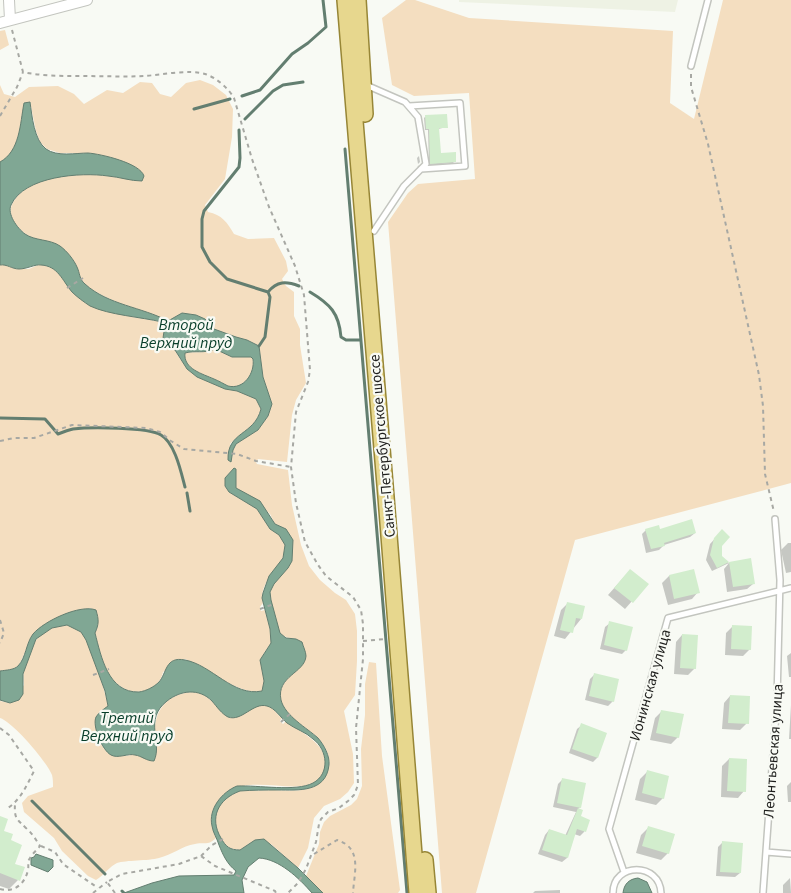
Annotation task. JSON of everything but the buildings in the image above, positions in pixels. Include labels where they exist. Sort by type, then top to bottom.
[{"type":"main road","name":"Санкт-Петербургское шоссе","points":[[345,0],[398,638],[417,893]]},
{"type":"main road","name":"Санкт-Петербургское шоссе","points":[[358,0],[374,231],[428,893]]},
{"type":"street","points":[[9,0],[5,21],[88,0]]},
{"type":"lane","points":[[691,66],[708,0]]},
{"type":"lane","points":[[363,84],[405,102],[418,117],[426,164],[404,186],[374,231]]},
{"type":"lane","points":[[409,106],[460,103],[465,166],[420,169]]},
{"type":"lane","name":"Леонтьевская улица","points":[[763,893],[778,699],[780,590],[775,519]]},
{"type":"lane","name":"Ионинская улица","points":[[624,872],[609,829],[668,618],[791,588]]},
{"type":"lane","points":[[766,852],[791,854]]},
{"type":"lane","points":[[613,893],[617,879],[624,872],[639,869],[647,871],[658,881],[661,893]]},
{"type":"path","points":[[0,116],[17,87],[23,72],[14,41],[5,21]]},
{"type":"path","points":[[691,66],[691,87],[708,144],[759,375],[765,437],[764,459],[767,486],[775,519]]},
{"type":"path","points":[[23,72],[36,75],[108,76],[192,73],[205,74],[217,81],[230,91],[234,98],[249,151],[266,199],[295,266],[304,295],[310,370],[308,382],[296,412],[291,467],[296,503],[305,542],[318,565],[326,576],[352,598],[361,610],[363,658],[356,728],[358,785],[354,795],[348,801],[339,808],[328,812],[321,819],[316,842],[306,869],[298,883],[288,893]]},
{"type":"path","points":[[68,288],[83,278]]},
{"type":"path","points":[[0,441],[14,438],[34,438],[72,425],[112,426],[160,432],[171,442],[184,449],[237,454],[256,461],[291,467]]},
{"type":"path","points":[[260,608],[274,604]]},
{"type":"path","points":[[0,620],[4,633],[0,643]]},
{"type":"path","points":[[363,641],[398,638]]},
{"type":"path","points":[[93,675],[110,669]]},
{"type":"path","points":[[281,722],[292,712]]},
{"type":"path","points":[[0,728],[10,734],[34,771],[25,790],[15,804],[8,808]]},
{"type":"path","points":[[15,804],[14,814],[18,821],[29,830],[40,846],[55,852],[63,864],[98,888]]},
{"type":"path","points":[[93,893],[122,874],[178,864],[200,856],[212,845],[224,838]]},
{"type":"path","points":[[312,854],[337,840],[346,842],[354,853],[356,865],[353,893]]},
{"type":"path","points":[[0,889],[15,891],[27,875],[30,857],[40,846]]},
{"type":"path","points":[[200,856],[215,866],[275,890],[276,893]]},
{"type":"path","points":[[108,882],[114,892]]},
{"type":"shaded area","points":[[406,0],[415,0],[469,18],[673,31],[670,103],[694,119],[723,0],[791,0],[791,483],[575,540],[476,893],[442,893],[388,222],[408,193],[418,184],[475,179],[469,93],[414,96],[392,85],[382,18]]},
{"type":"shaded area","points":[[459,0],[678,0],[675,12],[459,2]]},
{"type":"shaded area","points":[[5,30],[9,45],[0,50],[0,31]]},
{"type":"shaded area","points":[[200,80],[213,85],[226,95],[233,109],[232,137],[225,179],[205,205],[208,212],[224,220],[234,234],[248,239],[274,238],[286,261],[288,271],[282,279],[286,286],[294,292],[294,316],[300,329],[300,345],[306,383],[296,400],[292,415],[287,462],[258,459],[256,462],[257,464],[288,470],[292,505],[301,545],[309,566],[320,580],[346,600],[355,614],[357,661],[355,695],[344,711],[353,754],[354,783],[340,799],[324,806],[314,818],[308,848],[298,868],[271,844],[250,843],[240,850],[234,849],[225,844],[217,831],[216,816],[218,810],[221,804],[232,794],[240,791],[291,791],[307,789],[321,782],[326,776],[329,767],[327,752],[319,739],[287,712],[281,701],[282,687],[306,656],[296,639],[288,638],[279,631],[270,597],[274,583],[288,568],[286,529],[275,524],[270,514],[250,496],[235,488],[236,473],[234,468],[225,478],[225,486],[229,492],[257,509],[270,529],[279,535],[285,545],[284,556],[263,589],[263,603],[260,607],[261,611],[265,610],[270,629],[271,643],[264,652],[261,662],[264,683],[262,691],[243,689],[233,685],[185,659],[163,672],[155,686],[143,691],[130,691],[115,682],[105,667],[95,633],[98,626],[91,608],[65,614],[33,635],[19,665],[14,669],[0,671],[0,265],[4,264],[16,269],[29,269],[40,264],[53,268],[91,306],[162,322],[165,325],[166,345],[175,350],[180,359],[197,377],[256,399],[261,409],[259,415],[252,425],[230,444],[233,458],[233,450],[236,444],[258,430],[268,416],[272,404],[263,377],[259,346],[214,329],[205,319],[196,315],[182,313],[168,321],[103,296],[86,285],[69,255],[24,233],[13,221],[11,206],[16,198],[23,191],[45,180],[72,175],[97,175],[142,181],[88,153],[60,153],[47,149],[40,142],[36,131],[30,102],[9,158],[0,162],[0,85],[4,94],[15,97],[29,87],[58,86],[74,94],[84,104],[107,90],[123,93],[140,82],[152,83],[160,94],[171,97],[186,83]]},
{"type":"shaded area","points":[[215,349],[232,357],[251,357],[253,359],[250,375],[243,383],[234,387],[228,386],[194,370],[185,359],[184,353]]},
{"type":"shaded area","points":[[67,625],[81,632],[93,655],[101,679],[108,706],[97,715],[97,730],[102,745],[107,751],[114,755],[122,756],[157,747],[155,730],[161,708],[173,697],[195,692],[207,698],[230,718],[257,706],[263,705],[273,709],[282,718],[280,721],[283,724],[286,721],[316,743],[325,757],[322,775],[314,782],[303,786],[254,785],[232,789],[223,796],[213,810],[211,822],[216,838],[211,842],[190,845],[159,858],[117,863],[96,880],[88,876],[62,851],[54,838],[24,812],[22,803],[28,796],[53,787],[52,775],[44,761],[29,743],[13,727],[0,718],[0,701],[10,703],[24,685],[23,677],[26,660],[38,638],[51,628]]},
{"type":"shaded area","points":[[369,662],[376,663],[382,756],[400,890],[398,893],[323,893],[306,876],[319,844],[320,832],[324,822],[330,816],[351,805],[357,799],[362,786],[361,749],[365,715],[365,684]]},
{"type":"water","name":"Второй Верхний пруд","points":[[30,102],[36,134],[46,149],[61,154],[88,153],[110,157],[128,163],[141,171],[144,176],[142,181],[83,175],[54,178],[40,182],[18,195],[11,205],[10,212],[16,225],[29,236],[52,242],[63,248],[74,261],[83,282],[104,297],[168,321],[182,313],[196,315],[205,319],[214,329],[259,346],[263,377],[272,404],[268,416],[258,430],[236,444],[231,462],[228,460],[232,444],[258,418],[261,409],[256,399],[197,377],[187,369],[175,350],[166,345],[163,338],[165,325],[162,322],[116,314],[90,306],[72,292],[56,271],[47,266],[39,265],[19,269],[0,265],[0,162],[12,151],[15,144],[24,103]],"holes":[[[215,349],[232,357],[251,357],[253,359],[250,375],[243,383],[234,387],[199,373],[190,367],[185,359],[185,353]]]},
{"type":"water","name":"Третий Верхний пруд","points":[[234,468],[236,469],[236,488],[260,501],[275,524],[286,529],[293,540],[292,561],[270,592],[280,633],[286,638],[302,642],[306,656],[301,667],[283,685],[281,700],[287,711],[318,738],[328,754],[329,765],[323,781],[310,788],[240,791],[232,794],[221,804],[218,810],[216,816],[217,831],[225,844],[234,849],[240,850],[255,840],[264,839],[298,868],[323,893],[312,893],[301,881],[281,866],[259,858],[248,867],[242,880],[244,893],[124,893],[179,876],[234,875],[236,871],[224,856],[213,829],[212,813],[217,802],[226,792],[237,786],[287,788],[306,786],[313,783],[322,774],[324,768],[325,762],[322,749],[310,737],[287,723],[270,707],[257,707],[233,718],[228,717],[207,697],[196,692],[190,692],[172,697],[160,708],[155,723],[156,754],[154,761],[132,755],[111,755],[101,743],[95,726],[96,717],[108,706],[105,691],[86,640],[81,632],[67,625],[52,628],[36,639],[23,674],[23,694],[19,700],[10,703],[0,700],[0,671],[12,669],[21,663],[33,634],[45,624],[63,615],[81,609],[89,609],[96,610],[98,617],[95,633],[103,662],[113,680],[128,691],[139,692],[152,687],[162,678],[170,663],[178,659],[195,663],[242,689],[251,692],[262,691],[264,681],[260,660],[271,643],[270,629],[262,598],[269,576],[283,558],[285,545],[279,535],[270,529],[257,509],[229,492],[225,486],[225,478]]},
{"type":"water","points":[[36,854],[53,860],[53,867],[48,872],[31,865],[31,858]]},
{"type":"water","points":[[638,878],[647,882],[652,893],[623,893],[624,887],[628,882]]},
{"type":"waterway","points":[[242,96],[260,90],[292,54],[326,27],[323,0]]},
{"type":"waterway","points":[[245,119],[273,91],[283,85],[303,82]]},
{"type":"waterway","points":[[194,109],[230,99]]},
{"type":"waterway","points":[[239,130],[239,167],[204,211],[202,219],[202,247],[210,262],[227,279],[268,292],[270,297],[265,337],[259,346]]},
{"type":"waterway","points":[[345,149],[407,893]]},
{"type":"waterway","points":[[268,292],[282,283],[299,286]]},
{"type":"waterway","points":[[310,292],[328,305],[336,315],[341,337],[346,340],[361,340]]},
{"type":"waterway","points":[[0,418],[45,419],[58,434],[73,429],[92,428],[119,428],[154,432],[166,439],[174,451],[185,487]]},
{"type":"waterway","points":[[187,493],[190,511]]},
{"type":"waterway","points":[[32,801],[105,874]]}]
